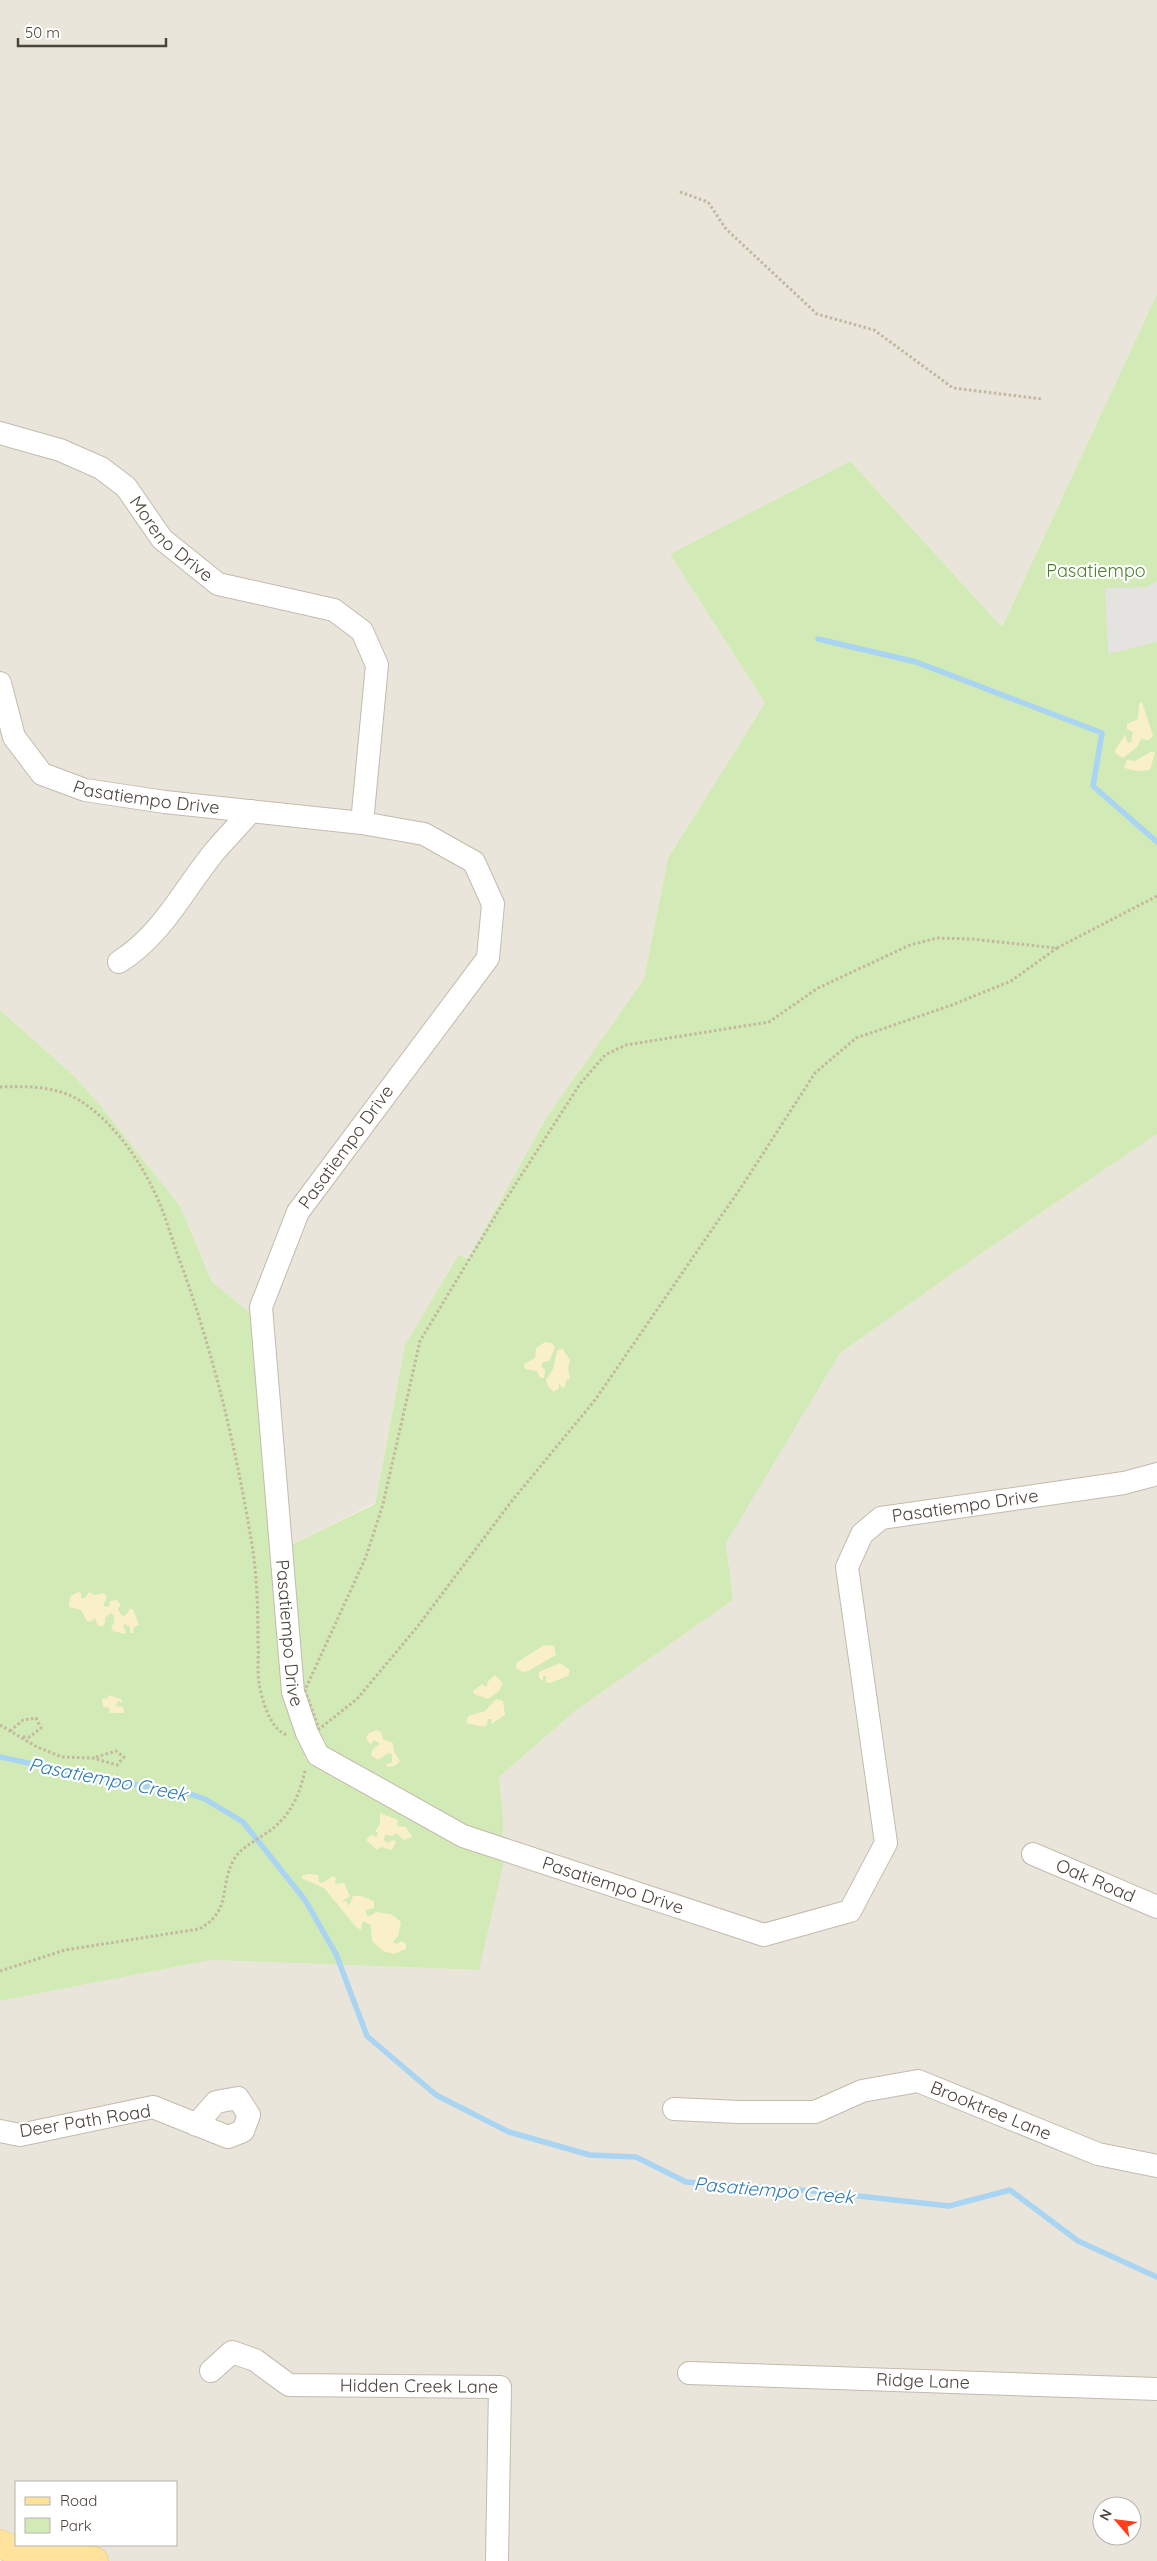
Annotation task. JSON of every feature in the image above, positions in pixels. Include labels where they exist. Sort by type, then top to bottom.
[{"type":"main road","points":[[0,2544],[19,2552],[94,2561]]},
{"type":"street","name":"Moreno Drive","points":[[0,434],[60,450],[101,468],[126,488],[162,539],[218,584],[334,610],[362,631],[377,665],[362,823]]},
{"type":"street","name":"Pasatiempo Drive","points":[[0,683],[14,737],[42,774],[85,790],[165,802],[362,823],[424,834],[474,862],[493,904],[488,958],[298,1212],[261,1307],[293,1692],[313,1731],[318,1754],[463,1836],[764,1935],[850,1911],[886,1843],[848,1566],[862,1534],[881,1518],[1124,1482],[1157,1474]]},
{"type":"street","points":[[119,962],[139,949],[181,901],[214,852],[251,811]]},
{"type":"street","name":"Oak Road","points":[[1033,1854],[1157,1907]]},
{"type":"street","name":"Brooktree Lane","points":[[674,2109],[739,2112],[814,2112],[862,2091],[918,2081],[1098,2154],[1157,2166]]},
{"type":"street","name":"Deer Path Road","points":[[0,2132],[20,2135],[153,2107],[196,2125]]},
{"type":"street","name":"Hidden Creek Lane","points":[[211,2371],[232,2352],[255,2360],[289,2385],[500,2387],[496,2561]]},
{"type":"street","name":"Ridge Lane","points":[[689,2373],[1157,2388]]},
{"type":"path","points":[[680,192],[708,202],[726,229],[817,314],[874,330],[954,388],[1042,398]]},
{"type":"path","points":[[0,1087],[37,1088],[61,1092],[77,1099],[94,1110],[125,1143],[154,1191],[188,1283],[218,1384],[237,1462],[252,1546],[258,1613],[259,1684],[273,1726],[285,1735],[295,1736],[313,1731],[357,1699],[418,1626],[511,1502],[595,1400],[744,1183],[816,1073],[856,1038],[952,1005],[1011,982],[1057,948],[1157,896]]},
{"type":"path","points":[[313,1731],[305,1690],[366,1557],[383,1504],[420,1341],[552,1126],[580,1084],[605,1055],[626,1045],[769,1022],[818,988],[910,945],[937,938],[971,938],[1057,948]]},
{"type":"path","points":[[10,1731],[23,1720],[36,1718],[41,1728],[29,1737],[21,1737]]},
{"type":"path","points":[[0,1725],[62,1757],[93,1758],[117,1765],[124,1756],[116,1750],[93,1758]]},
{"type":"path","points":[[0,1971],[65,1950],[199,1929],[210,1923],[219,1913],[234,1860],[245,1846],[274,1828],[292,1810],[299,1796],[306,1767]]},
{"type":"shaded area","points":[[0,0],[1157,0],[1157,294],[1002,627],[850,461],[670,554],[765,703],[668,858],[644,979],[546,1118],[468,1259],[460,1254],[405,1345],[375,1503],[285,1548],[269,1328],[212,1282],[180,1206],[100,1105],[74,1076],[0,1010]]},
{"type":"shaded area","points":[[1157,581],[1157,642],[1108,654],[1105,588],[1147,587]]},
{"type":"shaded area","points":[[1157,1134],[1157,2561],[6,2561],[0,2558],[0,2001],[211,1960],[478,1970],[503,1817],[499,1777],[575,1711],[733,1600],[726,1543],[840,1353],[976,1257]]},
{"type":"green space","name":"Pasatiempo","points":[[1157,294],[1157,1134],[976,1257],[840,1353],[726,1543],[733,1600],[575,1711],[499,1777],[503,1817],[503,1865],[479,1970],[211,1960],[0,2001],[0,1010],[74,1076],[100,1105],[180,1206],[212,1282],[269,1328],[285,1548],[375,1504],[405,1345],[459,1254],[468,1259],[546,1118],[644,979],[668,858],[765,703],[670,554],[850,461],[1002,627]]},
{"type":"sand","points":[[1142,702],[1153,736],[1149,740],[1141,739],[1137,747],[1123,758],[1116,754],[1115,750],[1125,735],[1128,743],[1131,742],[1133,732],[1127,729],[1127,724],[1138,719],[1139,704]]},
{"type":"sand","points":[[1152,751],[1155,753],[1150,770],[1138,771],[1124,768],[1127,760],[1135,761]]},
{"type":"sand","points":[[545,1342],[552,1343],[555,1348],[549,1361],[543,1362],[541,1367],[545,1369],[544,1378],[540,1378],[537,1371],[525,1369],[524,1364],[535,1358],[536,1348]]},
{"type":"sand","points":[[562,1348],[570,1360],[568,1368],[570,1378],[566,1381],[565,1387],[562,1388],[559,1383],[559,1388],[554,1392],[548,1386],[546,1380],[553,1369],[557,1351]]},
{"type":"sand","points":[[78,1592],[81,1593],[81,1598],[85,1598],[89,1592],[94,1595],[104,1593],[107,1597],[103,1606],[109,1607],[110,1601],[117,1600],[121,1605],[118,1609],[121,1615],[125,1616],[130,1609],[133,1609],[139,1625],[134,1627],[133,1633],[130,1633],[130,1627],[125,1624],[123,1626],[125,1634],[113,1631],[111,1626],[114,1623],[114,1616],[111,1613],[105,1618],[103,1626],[98,1626],[95,1618],[90,1622],[87,1621],[81,1610],[69,1607],[70,1597]]},
{"type":"sand","points":[[544,1645],[554,1646],[556,1655],[528,1671],[522,1672],[516,1668],[516,1663]]},
{"type":"sand","points":[[560,1663],[570,1670],[568,1676],[550,1683],[546,1682],[546,1676],[543,1676],[543,1680],[539,1679],[539,1672]]},
{"type":"sand","points":[[495,1675],[503,1683],[499,1691],[488,1699],[474,1694],[473,1691],[482,1684],[486,1687],[489,1680]]},
{"type":"sand","points":[[108,1695],[121,1699],[122,1703],[118,1701],[116,1706],[123,1707],[124,1713],[109,1713],[110,1708],[103,1707],[102,1699],[108,1698]]},
{"type":"sand","points":[[496,1699],[503,1701],[505,1715],[491,1724],[492,1719],[488,1719],[487,1725],[484,1727],[466,1723],[468,1716],[485,1711]]},
{"type":"sand","points":[[376,1730],[381,1732],[383,1739],[393,1743],[394,1752],[400,1761],[395,1766],[388,1767],[385,1764],[392,1763],[392,1754],[388,1753],[378,1760],[371,1755],[373,1749],[380,1744],[375,1740],[370,1744],[366,1738],[368,1734]]},
{"type":"sand","points":[[380,1813],[398,1820],[397,1826],[406,1827],[412,1837],[404,1840],[396,1833],[392,1836],[385,1835],[384,1840],[387,1843],[393,1840],[396,1842],[392,1850],[381,1847],[377,1850],[366,1840],[371,1835],[377,1837],[378,1833],[375,1831],[380,1824]]},
{"type":"sand","points":[[303,1875],[318,1875],[319,1882],[322,1883],[333,1876],[336,1878],[335,1884],[344,1883],[350,1896],[341,1902],[346,1901],[349,1906],[353,1896],[362,1896],[374,1901],[374,1908],[366,1910],[366,1915],[370,1916],[376,1912],[391,1914],[401,1922],[398,1936],[393,1942],[396,1944],[402,1941],[406,1944],[406,1949],[394,1954],[383,1951],[372,1941],[371,1925],[363,1921],[361,1930],[356,1927],[324,1888],[301,1878]]},
{"type":"waterway","points":[[818,639],[916,662],[1102,733],[1093,786],[1157,842]]},
{"type":"waterway","name":"Pasatiempo Creek","points":[[0,1757],[111,1781],[181,1791],[205,1799],[243,1822],[305,1900],[336,1954],[367,2036],[436,2095],[509,2132],[590,2155],[636,2157],[686,2182],[813,2191],[949,2206],[1010,2190],[1078,2241],[1157,2277]]}]
